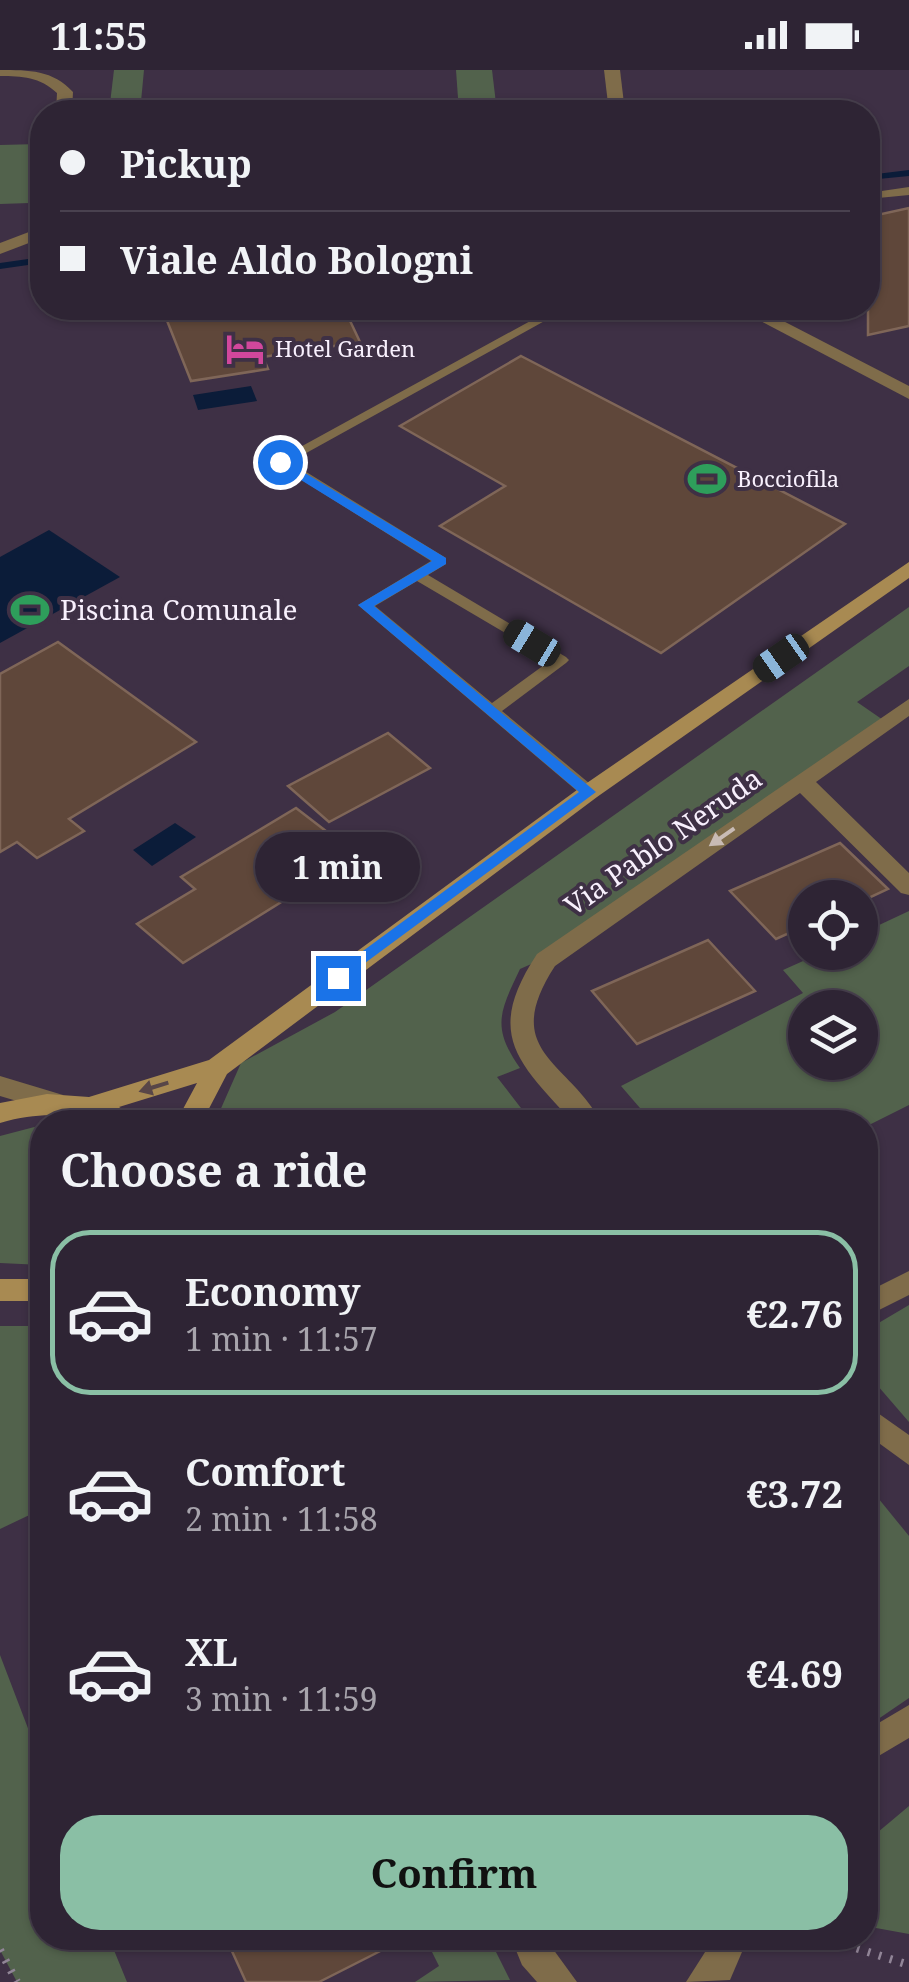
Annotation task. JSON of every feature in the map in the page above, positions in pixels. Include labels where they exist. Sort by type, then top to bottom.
[{"type":"main road","points":[[90,1107],[218,1067],[589,792],[909,568]]},
{"type":"main road","points":[[195,1110],[218,1067]]},
{"type":"main road","points":[[0,1113],[54,1102],[97,1110]]},
{"type":"main road","points":[[0,1290],[30,1290]]},
{"type":"street","points":[[612,70],[616,100]]},
{"type":"street","points":[[0,71],[34,73],[57,82],[65,92],[65,100]]},
{"type":"street","points":[[0,249],[30,237]]},
{"type":"street","points":[[768,320],[909,392]]},
{"type":"street","name":"Via Pablo Neruda","points":[[577,1110],[536,1064],[520,1028],[520,1002],[546,960],[909,706]]},
{"type":"street","points":[[802,782],[909,887]]},
{"type":"street","points":[[0,1086],[54,1102]]},
{"type":"street","points":[[878,1299],[909,1282]]},
{"type":"street","points":[[878,1427],[909,1452]]},
{"type":"street","points":[[878,1740],[909,1720]]},
{"type":"street","points":[[535,1950],[551,1980]]},
{"type":"street","points":[[703,1982],[718,1968],[726,1950]]},
{"type":"lane","points":[[880,195],[909,191]]},
{"type":"lane","points":[[540,320],[280,462],[441,561],[365,605],[589,792]]},
{"type":"lane","points":[[418,575],[561,660],[492,711]]},
{"type":"path","points":[[0,1950],[17,1982]]},
{"type":"path","points":[[862,1950],[909,1965]]},
{"type":"green space","points":[[114,70],[144,70],[141,100],[110,100]]},
{"type":"green space","points":[[456,70],[492,70],[496,100],[458,100]]},
{"type":"green space","points":[[30,144],[30,203],[0,204],[0,145]]},
{"type":"green space","points":[[909,607],[909,666],[857,702],[886,722],[554,954],[520,969],[507,996],[502,1030],[520,1068],[497,1077],[522,1110],[220,1110],[241,1063],[335,1012]]},
{"type":"green space","points":[[909,911],[909,1105],[878,1120],[878,1110],[642,1110],[621,1086],[788,1001],[788,1080],[878,1080],[878,990],[800,990],[783,970],[878,970],[878,926]]},
{"type":"green space","points":[[30,1128],[30,1264],[0,1263],[0,1136]]},
{"type":"green space","points":[[909,1305],[909,1422],[878,1386],[878,1323]]},
{"type":"green space","points":[[0,1326],[30,1326],[30,1515],[0,1529]]},
{"type":"green space","points":[[878,1498],[909,1536],[909,1698],[878,1719]]},
{"type":"green space","points":[[0,1655],[30,1734],[30,1950],[114,1950],[127,1982],[17,1982],[0,1950]]},
{"type":"green space","points":[[909,1806],[909,1934],[878,1928],[878,1832]]},
{"type":"green space","points":[[431,1950],[495,1950],[510,1980],[415,1982],[439,1966]]},
{"type":"water","points":[[251,386],[257,401],[198,410],[193,395]]},
{"type":"water","name":"Piscina Comunale","points":[[49,530],[120,577],[0,643],[0,557]]},
{"type":"water","points":[[175,823],[196,837],[152,866],[133,850]]},
{"type":"building","points":[[909,208],[909,326],[868,335],[868,320],[880,320],[880,214]]},
{"type":"building","name":"Hotel Garden","points":[[167,320],[350,320],[360,342],[263,357],[268,369],[191,381]]},
{"type":"building","points":[[521,356],[845,524],[661,653],[440,526],[505,486],[400,426]]},
{"type":"building","points":[[58,642],[196,742],[69,819],[84,831],[37,858],[17,842],[0,852],[0,674]]},
{"type":"building","points":[[388,733],[430,768],[329,822],[288,786]]},
{"type":"building","points":[[296,808],[357,855],[183,963],[137,924],[195,889],[181,877]]},
{"type":"building","points":[[840,843],[888,889],[878,894],[878,880],[788,880],[788,934],[776,939],[730,891]]},
{"type":"building","points":[[708,940],[755,991],[637,1044],[592,991]]},
{"type":"building","points":[[231,1950],[382,1950],[319,1982],[246,1982]]},
{"type":"waterway","points":[[880,177],[909,173]]},
{"type":"waterway","points":[[0,266],[30,262]]},
{"type":"place","name":"Hotel Garden","points":[[245,349]]},
{"type":"place","name":"Bocciofila","points":[[707,479]]},
{"type":"place","name":"Piscina Comunale","points":[[30,610]]},
{"type":"route","points":[[280,462],[441,561],[365,605],[589,792],[338,978]]}]
